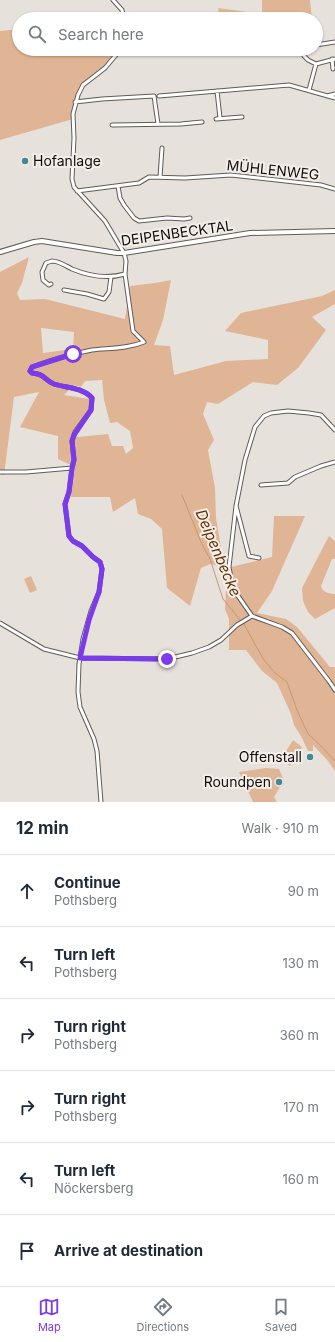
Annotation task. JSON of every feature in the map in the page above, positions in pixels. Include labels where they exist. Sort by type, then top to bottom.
[{"type":"main road","name":"DEIPENBECKTAL","points":[[0,252],[42,241],[124,253],[250,233],[335,231]]},
{"type":"street","points":[[113,0],[122,12]]},
{"type":"street","points":[[323,44],[335,42]]},
{"type":"street","points":[[101,802],[97,751],[94,738],[80,707],[78,692],[80,658],[90,616],[99,592],[102,569],[100,562],[82,546],[73,541],[68,534],[65,504],[69,492],[74,460],[72,438],[91,410],[92,398],[76,389],[53,384],[41,374],[32,373],[30,371],[31,368],[40,364],[83,352],[131,346],[144,342],[133,330],[125,274],[126,261],[124,253],[105,221],[74,187],[72,179],[74,138],[73,114],[75,102],[83,85],[105,68],[115,56]]},
{"type":"street","points":[[304,56],[316,64],[333,59],[333,69]]},
{"type":"street","points":[[309,90],[316,64]]},
{"type":"street","points":[[159,96],[284,85],[294,86],[335,98]]},
{"type":"street","points":[[217,91],[220,118]]},
{"type":"street","points":[[327,96],[335,94]]},
{"type":"street","points":[[75,102],[154,96],[158,124]]},
{"type":"street","points":[[216,119],[242,117]]},
{"type":"street","points":[[112,125],[144,126],[202,122]]},
{"type":"street","points":[[160,177],[162,148]]},
{"type":"street","name":"MÜHLENWEG","points":[[77,191],[139,183],[149,176],[185,178],[231,175],[320,185],[335,189]]},
{"type":"street","points":[[118,186],[120,198],[134,218],[138,221],[167,218],[190,218]]},
{"type":"street","points":[[51,284],[49,285],[43,280],[42,272],[46,263],[52,260],[82,272],[111,277],[125,274]]},
{"type":"street","points":[[64,290],[104,299],[109,292],[111,277]]},
{"type":"street","points":[[335,430],[321,415],[283,411],[270,413],[264,416],[255,426],[244,466],[236,506],[229,572],[236,593],[252,616],[282,627],[292,633],[335,690]]},
{"type":"street","points":[[261,485],[288,483],[296,477],[321,466],[335,462]]},
{"type":"street","points":[[0,472],[26,472],[72,468]]},
{"type":"street","points":[[236,506],[249,556],[259,558]]},
{"type":"street","points":[[0,623],[44,649],[80,658],[167,659],[209,647],[221,640],[238,625],[252,616]]},
{"type":"shaded area","points":[[262,0],[310,0],[311,12],[262,12]]},
{"type":"shaded area","points":[[218,8],[247,12],[219,12]]},
{"type":"shaded area","points":[[12,30],[12,56],[114,56],[105,68],[80,90],[73,119],[0,140],[0,31]]},
{"type":"shaded area","points":[[29,257],[22,283],[17,293],[20,300],[45,299],[125,319],[130,286],[171,280],[163,320],[154,345],[170,346],[174,375],[226,361],[268,359],[268,340],[225,331],[241,313],[322,296],[335,290],[335,304],[312,317],[326,330],[298,368],[277,385],[253,382],[218,404],[207,402],[203,414],[214,440],[208,450],[215,488],[216,518],[222,553],[227,568],[210,564],[201,568],[190,606],[167,588],[162,529],[151,519],[138,514],[135,498],[113,512],[110,497],[71,497],[75,467],[58,459],[58,436],[20,427],[39,392],[14,397],[4,475],[0,474],[0,272]],"holes":[[[41,328],[74,332],[73,349],[43,353]],[[102,380],[104,400],[110,423],[117,422],[130,431],[133,448],[126,454],[123,446],[112,446],[108,434],[78,437],[75,435],[91,407],[90,399],[64,395],[74,385],[81,387],[85,381]]]},
{"type":"shaded area","points":[[274,516],[305,516],[272,591],[257,613],[286,619],[297,627],[330,667],[335,667],[335,771],[313,745],[313,751],[308,751],[294,725],[291,714],[277,683],[262,671],[246,650],[229,650],[229,619],[225,609],[227,568],[272,557]]},
{"type":"shaded area","points":[[329,536],[335,541],[335,559],[332,559],[321,586],[324,591],[335,594],[335,608],[315,619],[308,612],[303,601],[302,588]]},
{"type":"shaded area","points":[[31,576],[37,590],[30,593],[24,579]]},
{"type":"shaded area","points":[[293,740],[302,747],[290,766],[281,759]]},
{"type":"shaded area","points":[[266,768],[279,769],[283,778],[280,778],[284,781],[284,784],[280,787],[274,797],[277,802],[253,802],[239,772]]},
{"type":"waterway","name":"Deipenbecke","points":[[182,495],[201,542],[210,559],[223,599],[241,621]]},
{"type":"waterway","name":"Deipenbecke","points":[[244,624],[264,660],[275,673],[287,682],[297,710],[308,734],[335,761]]},
{"type":"place","name":"Hofanlage","points":[[25,161]]},
{"type":"place","name":"Offenstall","points":[[310,757]]},
{"type":"place","name":"Roundpen","points":[[279,782]]},
{"type":"route","points":[[73,354],[32,367],[30,371],[32,373],[41,374],[53,384],[71,387],[92,398],[92,408],[74,435],[72,441],[74,460],[71,483],[65,504],[69,536],[73,541],[82,546],[97,559],[102,565],[99,592],[91,611],[83,639],[80,658],[167,659]]}]
